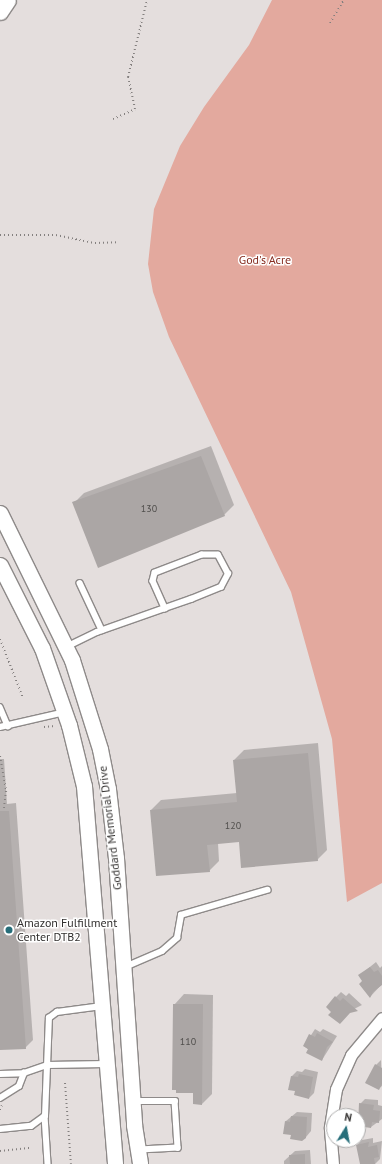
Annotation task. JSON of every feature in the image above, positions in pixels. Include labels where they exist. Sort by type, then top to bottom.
[{"type":"main road","points":[[0,12],[8,0]]},
{"type":"main road","name":"Goddard Memorial Drive","points":[[0,512],[66,647],[94,724],[108,789],[123,968],[132,1101],[139,1157]]},
{"type":"main road","name":"Goddard Memorial Drive","points":[[0,565],[42,648],[76,747],[87,806],[115,1164]]},
{"type":"street","points":[[333,1164],[330,1127],[336,1089],[351,1055],[382,1018]]},
{"type":"lane","points":[[66,647],[102,630],[165,608],[221,587],[228,574],[218,555],[202,555],[154,574],[153,581],[165,608]]},
{"type":"lane","points":[[80,583],[102,630]]},
{"type":"lane","points":[[0,707],[8,726]]},
{"type":"lane","points":[[0,728],[65,712]]},
{"type":"lane","points":[[123,968],[162,951],[176,938],[181,916],[267,890]]},
{"type":"lane","points":[[48,1164],[45,1116],[49,1018],[56,1012],[102,1006]]},
{"type":"lane","points":[[0,1074],[24,1073],[47,1065],[106,1064]]},
{"type":"lane","points":[[0,1098],[19,1086],[24,1073]]},
{"type":"lane","points":[[132,1101],[175,1101],[178,1148],[139,1157]]},
{"type":"lane","points":[[0,1129],[31,1126],[45,1116]]},
{"type":"path","points":[[113,118],[135,109],[128,77],[147,0]]},
{"type":"path","points":[[330,23],[344,0]]},
{"type":"path","points":[[0,235],[56,235],[95,243],[118,242]]},
{"type":"path","points":[[0,638],[23,698]]},
{"type":"path","points":[[42,727],[59,727]]},
{"type":"path","points":[[0,756],[6,793],[4,808]]},
{"type":"path","points":[[1,793],[6,793]]},
{"type":"path","points":[[65,1083],[71,1164]]},
{"type":"path","points":[[0,1150],[31,1148]]},
{"type":"green space","name":"God's Acre","points":[[272,0],[382,0],[382,883],[347,902],[332,739],[291,592],[169,337],[153,292],[148,264],[154,209],[180,146],[204,107],[249,45]]},
{"type":"building","points":[[201,456],[225,516],[98,568],[72,502]]},
{"type":"building","points":[[308,753],[318,861],[241,868],[239,842],[207,845],[210,872],[156,876],[150,810],[237,802],[233,760]]},
{"type":"building","name":"Amazon Fulfillment Center DTB2","points":[[0,811],[9,811],[26,1049],[0,1050]]},
{"type":"building","points":[[370,967],[374,972],[378,970],[382,976],[382,985],[373,992],[370,998],[359,984],[362,981],[358,975]]},
{"type":"building","points":[[335,996],[340,1001],[343,998],[358,1011],[350,1013],[340,1024],[328,1015],[331,1012],[326,1007]]},
{"type":"building","points":[[173,1004],[203,1004],[202,1105],[193,1104],[193,1093],[176,1093],[176,1090],[172,1090]]},
{"type":"building","points":[[317,1033],[333,1042],[327,1047],[322,1061],[306,1053],[308,1049],[303,1046],[309,1034],[315,1037]]},
{"type":"building","points":[[375,1064],[382,1068],[382,1084],[379,1090],[365,1083]]},
{"type":"building","points":[[299,1074],[313,1077],[309,1099],[294,1095],[295,1091],[288,1090],[291,1076],[298,1077]]},
{"type":"building","points":[[359,1103],[374,1105],[373,1110],[380,1111],[379,1123],[372,1122],[371,1128],[366,1127],[366,1108],[359,1108]]},
{"type":"building","points":[[291,1116],[307,1117],[306,1138],[302,1141],[290,1139],[291,1135],[283,1134],[285,1121],[290,1122]]},
{"type":"building","points":[[369,1142],[368,1147],[377,1145],[379,1157],[374,1158],[375,1164],[360,1164],[357,1148],[366,1148],[366,1143]]},
{"type":"building","points":[[305,1154],[305,1164],[290,1164],[289,1155]]},
{"type":"place","name":"Amazon Fulfillment Center DTB2","points":[[9,930]]}]
